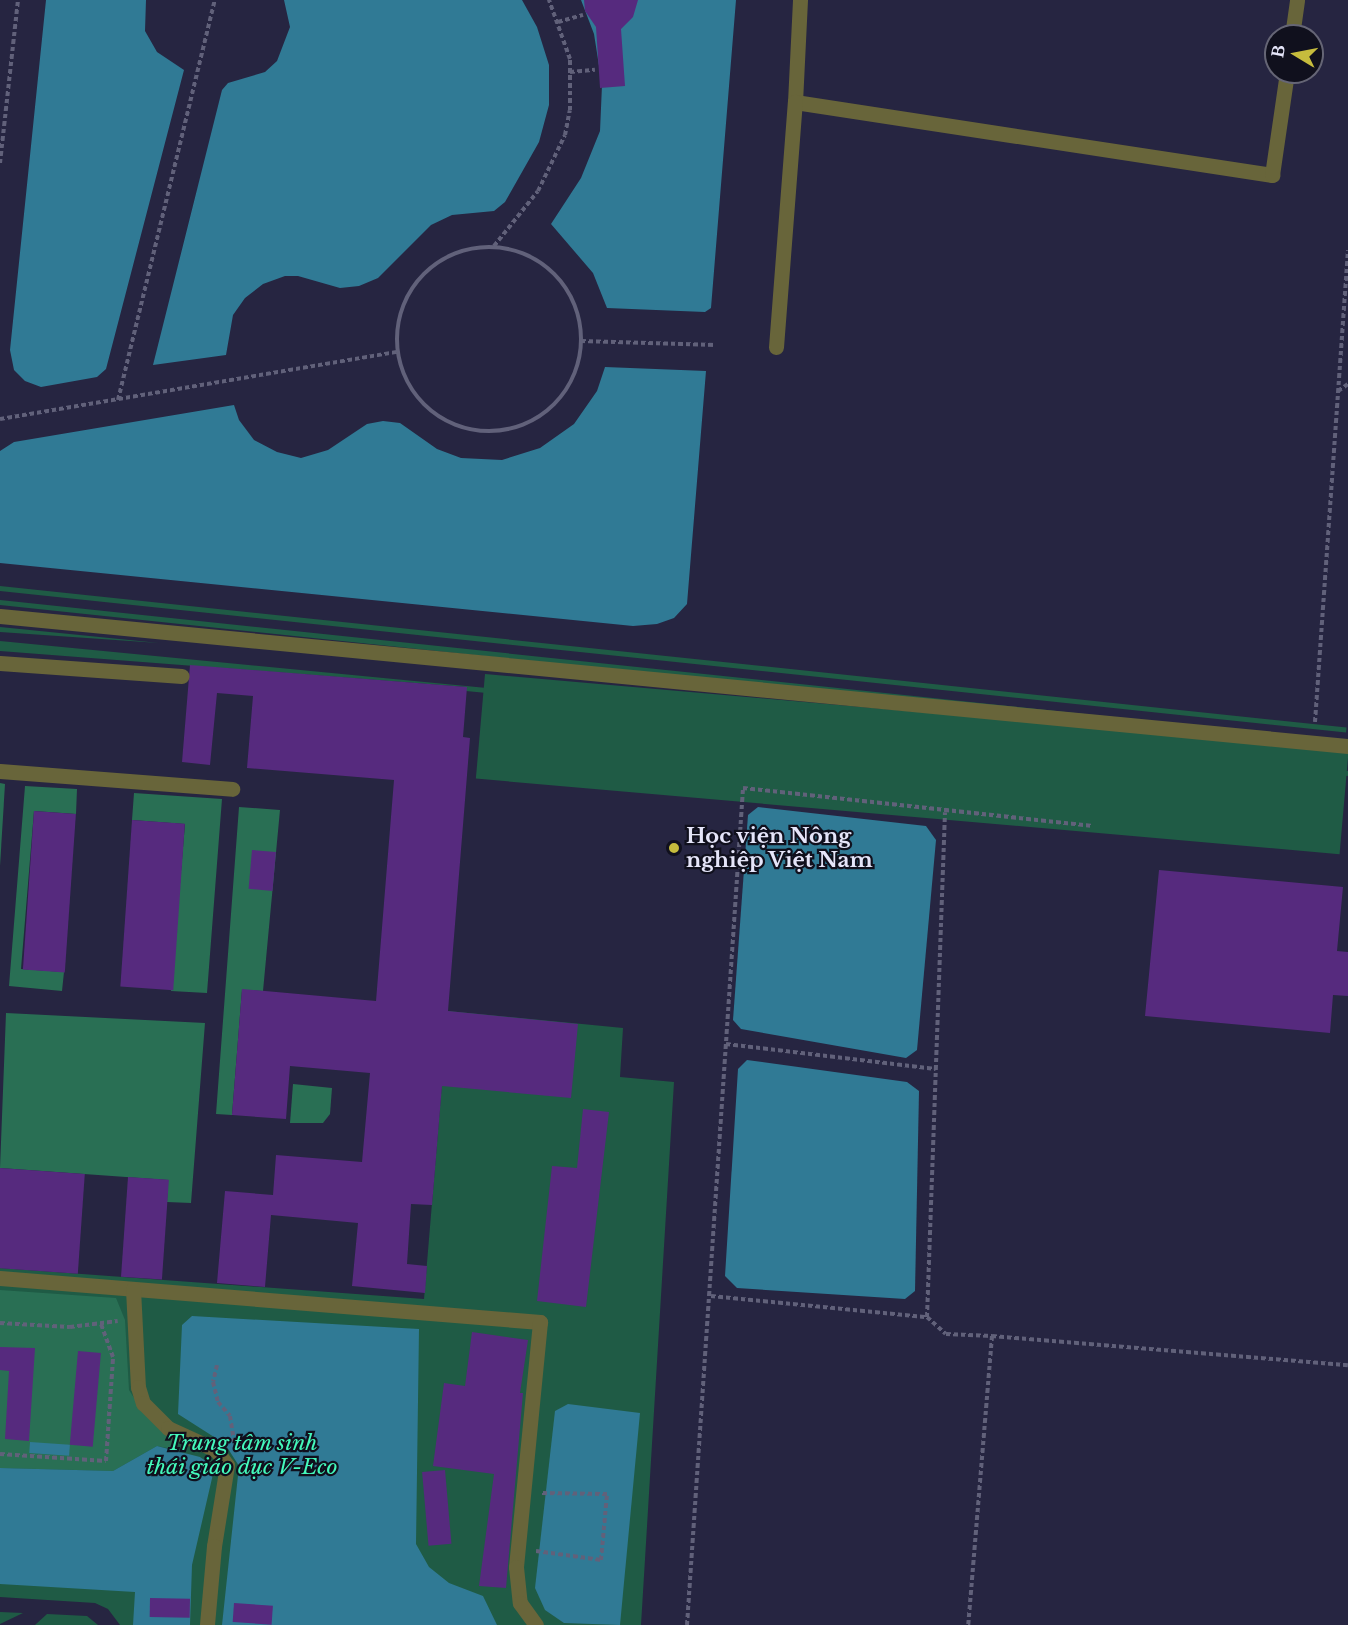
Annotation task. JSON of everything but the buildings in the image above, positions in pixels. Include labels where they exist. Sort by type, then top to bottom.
[{"type":"street","points":[[776,346],[795,102],[800,0]]},
{"type":"street","points":[[1294,24],[1297,0]]},
{"type":"street","points":[[795,102],[1272,175],[1285,84]]},
{"type":"street","points":[[0,616],[1348,746]]},
{"type":"street","points":[[0,663],[182,676]]},
{"type":"street","points":[[0,771],[232,789]]},
{"type":"street","points":[[0,1278],[540,1322],[516,1567],[520,1603],[536,1625]]},
{"type":"street","points":[[134,1289],[138,1386],[143,1403],[161,1423],[216,1450],[227,1465],[214,1546],[207,1625]]},
{"type":"path","points":[[0,163],[18,0]]},
{"type":"path","points":[[118,400],[215,0]]},
{"type":"path","points":[[494,246],[538,190],[557,156],[570,110],[570,72],[558,22],[549,0]]},
{"type":"path","points":[[558,22],[583,15]]},
{"type":"path","points":[[570,72],[595,70]]},
{"type":"path","points":[[494,246],[535,258],[562,282],[578,315],[581,341],[576,368],[558,400],[530,422],[495,431],[459,426],[428,409],[406,380],[398,352],[401,309],[420,278],[448,256],[465,249],[494,246]]},
{"type":"path","points":[[1315,722],[1348,250]]},
{"type":"path","points":[[581,341],[716,345]]},
{"type":"path","points":[[0,419],[398,352]]},
{"type":"path","points":[[1337,391],[1348,384]]},
{"type":"path","points":[[687,1625],[711,1296],[743,788],[945,812],[1093,826]]},
{"type":"path","points":[[927,1317],[945,812]]},
{"type":"path","points":[[726,1044],[936,1069]]},
{"type":"path","points":[[711,1296],[927,1317],[945,1334],[1348,1365]]},
{"type":"path","points":[[0,1323],[70,1327],[134,1318]]},
{"type":"path","points":[[0,1454],[106,1461],[114,1356],[101,1324]]},
{"type":"path","points":[[968,1625],[992,1336]]},
{"type":"path","points":[[217,1365],[213,1382],[235,1435]]},
{"type":"path","points":[[537,1551],[602,1560],[607,1494],[543,1493]]},
{"type":"green space","points":[[0,586],[1347,728],[1346,733],[0,591]]},
{"type":"green space","points":[[0,600],[1347,742],[1346,747],[0,605]]},
{"type":"green space","points":[[0,627],[159,643],[0,632]]},
{"type":"green space","points":[[0,641],[1348,771],[1348,776],[466,691],[466,687],[0,651]]},
{"type":"green space","points":[[485,674],[1348,750],[1340,854],[476,779]]},
{"type":"green space","points":[[0,783],[5,784],[0,866]]},
{"type":"green space","points":[[25,786],[77,789],[76,814],[34,811],[21,969],[64,972],[62,991],[9,986]]},
{"type":"green space","points":[[134,793],[222,799],[207,993],[171,991],[185,824],[132,820]]},
{"type":"green space","points":[[239,807],[280,810],[263,991],[242,990],[232,1115],[216,1114]]},
{"type":"green space","name":"Trung tâm sinh thái giáo dục V-Eco","points":[[448,1011],[623,1028],[620,1077],[674,1082],[641,1625],[120,1625],[108,1609],[95,1603],[0,1597],[0,1268],[424,1299]]},
{"type":"green space","points":[[6,1013],[205,1023],[191,1203],[167,1202],[168,1180],[0,1168]]},
{"type":"green space","points":[[293,1084],[332,1088],[330,1114],[323,1123],[290,1123]]},
{"type":"green space","points":[[0,1290],[116,1298],[125,1320],[129,1390],[143,1412],[176,1442],[178,1450],[157,1446],[113,1471],[0,1468]]},
{"type":"green space","points":[[0,1612],[23,1613],[0,1624]]},
{"type":"green space","points":[[47,1614],[87,1616],[98,1625],[35,1625]]},
{"type":"water","points":[[46,0],[146,0],[145,31],[157,52],[184,70],[106,369],[97,377],[41,387],[25,381],[14,370],[10,350]]},
{"type":"water","points":[[284,0],[522,0],[537,27],[549,65],[549,105],[539,142],[505,202],[494,211],[452,215],[431,225],[378,278],[359,286],[340,288],[298,276],[285,276],[263,284],[245,298],[233,315],[226,355],[153,365],[222,90],[228,83],[265,72],[277,61],[290,27]]},
{"type":"water","points":[[581,0],[736,0],[711,308],[705,312],[607,308],[593,273],[551,224],[581,178],[600,131],[602,85],[594,34]]},
{"type":"water","points":[[605,367],[706,371],[687,604],[674,618],[657,624],[633,626],[0,563],[0,451],[14,442],[234,405],[239,420],[254,440],[277,452],[301,458],[328,450],[367,424],[383,421],[400,423],[437,449],[461,458],[502,460],[540,448],[574,424],[597,391]]},
{"type":"water","points":[[758,807],[926,826],[936,840],[917,1050],[906,1058],[741,1029],[733,1020],[748,815]]},
{"type":"water","points":[[747,1060],[907,1082],[919,1091],[915,1291],[905,1299],[737,1288],[725,1276],[738,1069]]},
{"type":"water","points":[[192,1316],[419,1329],[416,1544],[429,1567],[449,1583],[483,1596],[497,1625],[222,1625],[239,1466],[225,1444],[178,1414],[182,1325]]},
{"type":"water","points":[[568,1404],[640,1413],[620,1625],[564,1623],[545,1610],[535,1588],[555,1411]]},
{"type":"water","points":[[30,1442],[70,1445],[69,1456],[29,1453]]},
{"type":"water","points":[[157,1446],[200,1457],[210,1464],[213,1474],[192,1565],[190,1625],[133,1625],[135,1592],[0,1584],[0,1468],[113,1471]]},
{"type":"place","name":"Học viện Nông nghiệp Việt Nam","points":[[674,848]]}]
